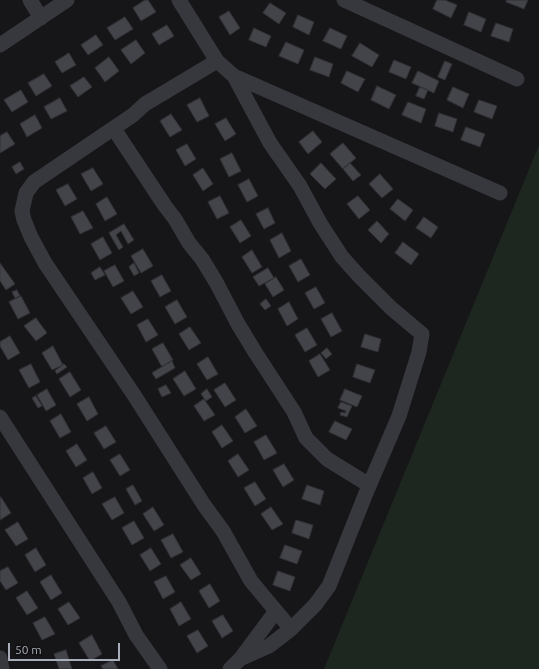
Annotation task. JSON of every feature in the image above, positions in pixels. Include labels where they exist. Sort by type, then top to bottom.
[{"type":"street","points":[[30,0],[41,18]]},
{"type":"street","points":[[0,45],[67,0]]},
{"type":"street","points":[[179,0],[217,61],[234,76],[500,193]]},
{"type":"street","points":[[344,0],[517,79]]},
{"type":"street","points":[[217,61],[145,104],[114,129],[34,182],[26,193],[22,211],[31,237],[45,263],[134,395],[204,505],[223,532],[251,581],[291,629]]},
{"type":"street","points":[[234,76],[270,143],[300,186],[320,223],[342,257],[391,308],[422,334],[419,352],[399,416],[369,485],[330,586],[315,605],[291,629],[269,646],[235,664]]},
{"type":"street","points":[[114,129],[175,219],[189,243],[197,252],[255,352],[294,412],[306,438],[327,459],[369,485]]},
{"type":"street","points":[[0,417],[119,602],[136,635],[160,669]]},
{"type":"street","points":[[235,664],[276,611]]},
{"type":"street","points":[[0,658],[2,669]]},
{"type":"shaded area","points":[[539,145],[539,669],[324,669]]},
{"type":"building","points":[[145,0],[148,0],[156,12],[141,21],[133,8]]},
{"type":"building","points":[[437,0],[445,0],[457,5],[451,18],[433,9]]},
{"type":"building","points":[[507,0],[528,0],[524,9],[506,2]]},
{"type":"building","points":[[270,3],[286,13],[279,24],[263,13]]},
{"type":"building","points":[[229,11],[240,28],[230,35],[219,17]]},
{"type":"building","points":[[469,12],[486,19],[481,32],[464,25]]},
{"type":"building","points":[[298,15],[314,22],[309,35],[293,27]]},
{"type":"building","points":[[125,17],[133,29],[115,40],[107,28]]},
{"type":"building","points":[[496,23],[513,29],[509,42],[491,36]]},
{"type":"building","points":[[167,25],[174,36],[159,45],[152,34]]},
{"type":"building","points":[[254,28],[271,36],[266,47],[249,40]]},
{"type":"building","points":[[330,28],[347,36],[341,49],[323,41]]},
{"type":"building","points":[[96,35],[103,45],[88,55],[81,45]]},
{"type":"building","points":[[136,40],[145,53],[131,64],[121,50]]},
{"type":"building","points":[[286,42],[304,50],[298,64],[279,56]]},
{"type":"building","points":[[360,43],[379,55],[372,67],[352,56]]},
{"type":"building","points":[[69,53],[76,65],[62,73],[55,62]]},
{"type":"building","points":[[109,57],[119,71],[105,82],[95,68]]},
{"type":"building","points":[[315,57],[333,64],[329,77],[310,70]]},
{"type":"building","points":[[394,60],[411,67],[406,79],[389,72]]},
{"type":"building","points":[[445,61],[452,64],[445,80],[438,77]]},
{"type":"building","points":[[347,71],[365,79],[358,92],[341,83]]},
{"type":"building","points":[[418,71],[439,81],[434,93],[412,83]]},
{"type":"building","points":[[44,74],[52,86],[36,96],[28,83]]},
{"type":"building","points":[[84,77],[92,87],[78,97],[70,86]]},
{"type":"building","points":[[377,86],[396,95],[389,109],[371,100]]},
{"type":"building","points":[[420,87],[428,90],[424,99],[416,96]]},
{"type":"building","points":[[453,87],[469,94],[463,108],[447,100]]},
{"type":"building","points":[[21,90],[28,102],[12,112],[4,100]]},
{"type":"building","points":[[60,98],[67,111],[51,119],[44,107]]},
{"type":"building","points":[[200,98],[209,116],[197,122],[187,105]]},
{"type":"building","points":[[479,100],[497,106],[492,119],[474,112]]},
{"type":"building","points":[[408,102],[426,109],[421,123],[402,115]]},
{"type":"building","points":[[439,113],[457,119],[453,132],[435,126]]},
{"type":"building","points":[[171,114],[182,130],[170,137],[160,121]]},
{"type":"building","points":[[35,115],[42,128],[27,137],[20,124]]},
{"type":"building","points":[[226,118],[236,134],[225,141],[215,124]]},
{"type":"building","points":[[466,127],[485,134],[480,147],[461,140]]},
{"type":"building","points":[[313,131],[322,142],[308,154],[299,142]]},
{"type":"building","points":[[7,132],[15,144],[0,153],[0,136]]},
{"type":"building","points":[[343,143],[356,158],[343,169],[330,154]]},
{"type":"building","points":[[187,144],[196,159],[185,166],[176,150]]},
{"type":"building","points":[[232,153],[241,171],[229,177],[220,159]]},
{"type":"building","points":[[20,162],[24,169],[16,174],[12,167]]},
{"type":"building","points":[[321,163],[336,179],[325,189],[310,174]]},
{"type":"building","points":[[350,163],[361,175],[353,181],[343,169]]},
{"type":"building","points":[[93,168],[103,184],[91,191],[81,174]]},
{"type":"building","points":[[203,168],[213,184],[203,191],[193,175]]},
{"type":"building","points":[[380,174],[393,189],[382,198],[369,184]]},
{"type":"building","points":[[249,179],[258,196],[247,202],[238,185]]},
{"type":"building","points":[[68,184],[77,199],[65,206],[56,190]]},
{"type":"building","points":[[220,196],[229,213],[217,219],[208,202]]},
{"type":"building","points":[[358,196],[370,210],[359,219],[347,204]]},
{"type":"building","points":[[107,197],[117,214],[105,221],[96,204]]},
{"type":"building","points":[[398,199],[413,210],[405,221],[390,209]]},
{"type":"building","points":[[268,208],[275,223],[264,229],[256,214]]},
{"type":"building","points":[[83,211],[93,228],[80,234],[71,217]]},
{"type":"building","points":[[424,217],[438,227],[431,238],[416,228]]},
{"type":"building","points":[[241,220],[251,236],[240,243],[230,227]]},
{"type":"building","points":[[377,221],[389,234],[381,243],[368,230]]},
{"type":"building","points":[[124,224],[134,240],[128,244],[121,231],[116,235],[123,247],[119,250],[109,233]]},
{"type":"building","points":[[282,233],[291,251],[279,258],[270,240]]},
{"type":"building","points":[[103,237],[112,253],[100,260],[91,244]]},
{"type":"building","points":[[403,242],[419,254],[411,265],[395,253]]},
{"type":"building","points":[[143,249],[153,266],[141,273],[131,256]]},
{"type":"building","points":[[252,250],[262,267],[252,273],[242,257]]},
{"type":"building","points":[[301,259],[310,275],[298,282],[289,266]]},
{"type":"building","points":[[0,263],[15,284],[6,290],[0,281]]},
{"type":"building","points":[[134,263],[139,273],[134,276],[129,267]]},
{"type":"building","points":[[115,265],[124,281],[113,287],[104,271]]},
{"type":"building","points":[[100,267],[105,275],[95,280],[91,273]]},
{"type":"building","points":[[268,268],[274,278],[259,286],[253,277]]},
{"type":"building","points":[[162,275],[171,291],[160,297],[151,281]]},
{"type":"building","points":[[276,277],[284,290],[273,297],[265,284]]},
{"type":"building","points":[[316,287],[325,303],[314,309],[305,293]]},
{"type":"building","points":[[17,290],[20,296],[15,298],[12,292]]},
{"type":"building","points":[[133,291],[143,307],[131,314],[121,298]]},
{"type":"building","points":[[21,296],[30,313],[18,319],[9,302]]},
{"type":"building","points":[[266,299],[271,306],[265,310],[260,304]]},
{"type":"building","points":[[177,300],[187,317],[175,324],[165,307]]},
{"type":"building","points":[[289,302],[298,319],[287,326],[278,309]]},
{"type":"building","points":[[332,313],[342,331],[331,337],[321,319]]},
{"type":"building","points":[[36,318],[47,333],[36,341],[24,326]]},
{"type":"building","points":[[148,319],[158,335],[146,342],[137,325]]},
{"type":"building","points":[[190,327],[201,343],[189,350],[179,334]]},
{"type":"building","points":[[307,328],[317,345],[305,352],[295,335]]},
{"type":"building","points":[[365,334],[381,339],[378,352],[361,347]]},
{"type":"building","points":[[10,336],[20,353],[8,360],[0,346],[0,342]]},
{"type":"building","points":[[163,343],[173,360],[162,367],[152,349]]},
{"type":"building","points":[[53,346],[63,365],[52,370],[42,353]]},
{"type":"building","points":[[327,348],[332,354],[326,359],[321,353]]},
{"type":"building","points":[[320,354],[330,370],[318,377],[309,361]]},
{"type":"building","points":[[208,357],[218,374],[207,380],[197,364]]},
{"type":"building","points":[[172,361],[175,368],[156,379],[152,373]]},
{"type":"building","points":[[31,364],[40,382],[29,388],[19,370]]},
{"type":"building","points":[[64,364],[67,367],[57,374],[55,371]]},
{"type":"building","points":[[357,364],[375,370],[370,383],[353,377]]},
{"type":"building","points":[[185,371],[196,389],[184,396],[173,379]]},
{"type":"building","points":[[70,372],[81,390],[70,397],[59,379]]},
{"type":"building","points":[[225,383],[236,400],[225,407],[214,390]]},
{"type":"building","points":[[166,385],[171,393],[162,397],[158,389]]},
{"type":"building","points":[[47,389],[56,405],[46,411],[37,395]]},
{"type":"building","points":[[207,389],[212,397],[206,401],[201,394]]},
{"type":"building","points":[[345,389],[362,396],[357,407],[340,400]]},
{"type":"building","points":[[36,396],[42,406],[38,408],[32,398]]},
{"type":"building","points":[[89,397],[98,414],[87,421],[77,404]]},
{"type":"building","points":[[204,399],[215,415],[204,421],[194,406]]},
{"type":"building","points":[[341,402],[352,406],[347,417],[340,415],[341,412],[345,413],[346,411],[338,408]]},
{"type":"building","points":[[246,409],[257,426],[245,433],[235,417]]},
{"type":"building","points":[[61,414],[71,432],[60,438],[50,421]]},
{"type":"building","points":[[335,421],[352,429],[346,440],[329,432]]},
{"type":"building","points":[[222,425],[233,441],[222,448],[212,432]]},
{"type":"building","points":[[106,426],[116,442],[104,449],[94,433]]},
{"type":"building","points":[[266,435],[277,453],[264,460],[254,442]]},
{"type":"building","points":[[77,444],[87,460],[76,467],[66,451]]},
{"type":"building","points":[[120,454],[130,470],[120,476],[110,460]]},
{"type":"building","points":[[238,454],[249,470],[238,477],[228,461]]},
{"type":"building","points":[[284,464],[294,480],[283,487],[273,470]]},
{"type":"building","points":[[93,472],[102,488],[92,494],[83,478]]},
{"type":"building","points":[[255,482],[266,499],[255,506],[244,488]]},
{"type":"building","points":[[133,485],[142,501],[135,505],[126,489]]},
{"type":"building","points":[[307,485],[324,491],[320,505],[302,499]]},
{"type":"building","points":[[1,497],[11,513],[0,520],[0,498]]},
{"type":"building","points":[[115,497],[124,513],[112,520],[102,504]]},
{"type":"building","points":[[153,507],[164,525],[154,531],[143,514]]},
{"type":"building","points":[[271,507],[283,524],[272,530],[261,514]]},
{"type":"building","points":[[296,520],[313,525],[309,539],[292,533]]},
{"type":"building","points":[[134,521],[144,538],[132,545],[122,528]]},
{"type":"building","points":[[18,522],[28,539],[16,546],[5,530]]},
{"type":"building","points":[[173,534],[183,552],[171,558],[161,540]]},
{"type":"building","points":[[285,545],[302,551],[297,564],[280,558]]},
{"type":"building","points":[[36,548],[46,565],[35,572],[25,555]]},
{"type":"building","points":[[151,548],[161,564],[150,571],[140,555]]},
{"type":"building","points":[[191,558],[201,574],[191,580],[180,565]]},
{"type":"building","points":[[8,567],[18,583],[6,590],[0,581],[0,571]]},
{"type":"building","points":[[278,571],[295,577],[290,591],[273,585]]},
{"type":"building","points":[[51,575],[62,593],[51,600],[40,582]]},
{"type":"building","points":[[166,576],[175,592],[163,599],[154,582]]},
{"type":"building","points":[[210,584],[220,601],[209,608],[199,591]]},
{"type":"building","points":[[27,591],[38,608],[27,615],[16,598]]},
{"type":"building","points":[[69,602],[80,618],[68,625],[58,609]]},
{"type":"building","points":[[181,602],[191,619],[179,626],[170,609]]},
{"type":"building","points":[[223,615],[233,631],[222,638],[212,621]]},
{"type":"building","points":[[45,617],[55,634],[42,640],[33,623]]},
{"type":"building","points":[[198,630],[208,646],[197,653],[187,636]]},
{"type":"building","points":[[92,635],[102,654],[90,661],[79,643]]},
{"type":"building","points":[[66,650],[72,669],[59,669],[54,654]]},
{"type":"building","points":[[113,660],[118,669],[103,669],[101,666]]}]
